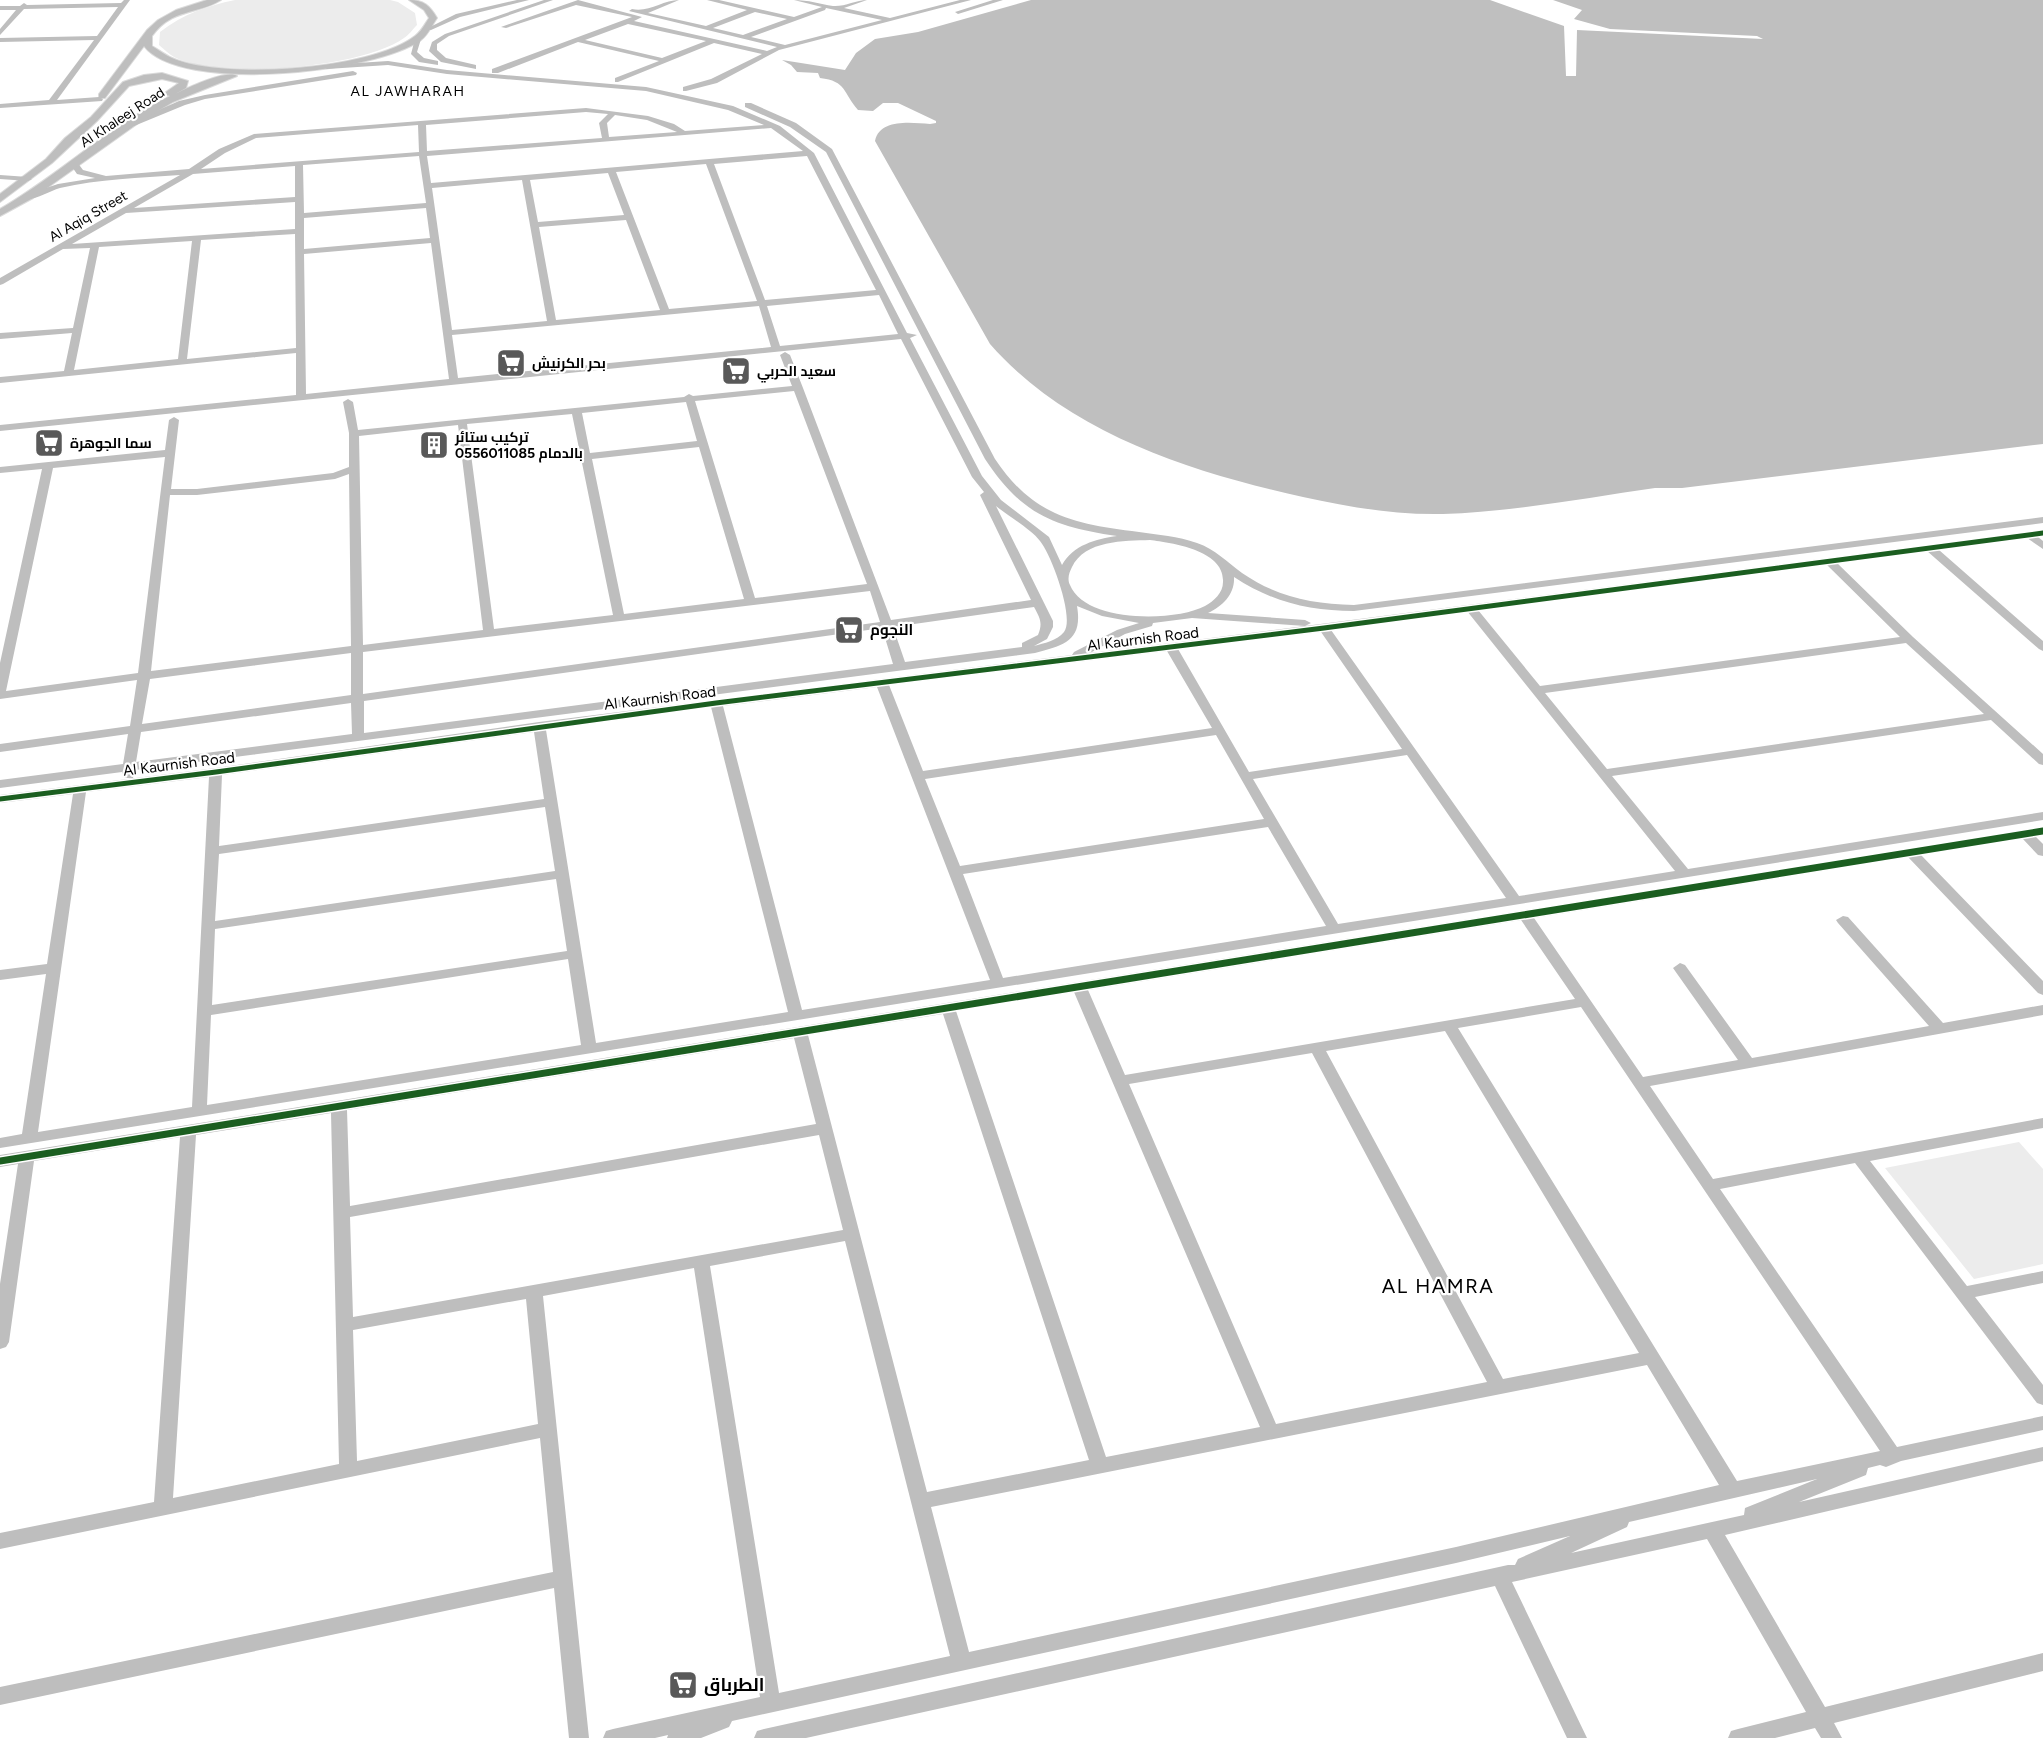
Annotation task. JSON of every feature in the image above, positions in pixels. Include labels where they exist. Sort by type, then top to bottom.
[{"type":"main road","points":[[206,0],[152,29],[147,41],[148,47],[170,61],[213,70],[271,72],[327,67],[381,55],[418,39],[429,29],[432,23],[431,13],[413,0]]},
{"type":"main road","points":[[182,11],[217,0]]},
{"type":"main road","name":"Al Khaleej Road","points":[[0,199],[28,179],[62,147],[152,29]]},
{"type":"main road","name":"Al Khaleej Road","points":[[0,213],[28,197],[131,124],[171,100],[207,83],[243,74],[271,72]]},
{"type":"main road","points":[[62,147],[94,119],[126,84],[153,76],[169,76],[184,81],[183,86],[140,112],[103,144]]},
{"type":"street","points":[[0,33],[29,0]]},
{"type":"street","points":[[429,29],[458,15],[526,0]]},
{"type":"street","points":[[484,70],[438,57],[433,51],[434,44],[447,35],[550,0]]},
{"type":"street","points":[[504,27],[585,0],[722,37],[777,49]]},
{"type":"street","points":[[495,71],[628,22],[676,0]]},
{"type":"street","points":[[710,0],[794,19]]},
{"type":"street","points":[[835,8],[864,0]]},
{"type":"street","points":[[686,89],[714,81],[777,49],[790,48],[968,0]]},
{"type":"street","points":[[944,15],[999,0]]},
{"type":"street","points":[[795,1],[887,21]]},
{"type":"street","points":[[795,1],[823,9],[911,25]]},
{"type":"street","points":[[0,8],[125,3]]},
{"type":"street","points":[[51,103],[125,3]]},
{"type":"street","points":[[576,3],[706,28],[790,48]]},
{"type":"street","points":[[565,7],[766,53]]},
{"type":"street","points":[[743,37],[823,9]]},
{"type":"street","points":[[706,28],[754,10]]},
{"type":"street","points":[[618,80],[722,37]]},
{"type":"street","points":[[0,40],[99,38]]},
{"type":"street","points":[[418,39],[413,53],[422,60],[484,70],[618,80],[686,89],[743,103],[793,124],[829,151],[921,333],[930,343],[998,473],[1017,494],[1039,511],[1091,530],[1193,545],[1210,553],[1254,586],[1276,597],[1313,606],[1354,608],[2043,520]]},
{"type":"street","points":[[577,40],[663,60]]},
{"type":"street","points":[[327,67],[388,63],[436,71]]},
{"type":"street","points":[[131,124],[182,103],[216,94],[374,70],[436,71],[646,89],[730,108],[777,128],[810,153],[978,477],[1047,621],[1043,637],[1030,644],[999,654]]},
{"type":"street","points":[[544,80],[542,78],[561,76]]},
{"type":"street","points":[[0,106],[99,99]]},
{"type":"street","name":"Al Aqiq Street","points":[[0,282],[123,212],[222,151],[254,136],[586,110],[613,113],[667,125],[682,133]]},
{"type":"street","points":[[606,139],[603,123],[613,113]]},
{"type":"street","points":[[422,123],[423,154],[454,382]]},
{"type":"street","points":[[28,197],[58,186],[110,178],[758,126],[777,128]]},
{"type":"street","points":[[427,186],[810,153]]},
{"type":"street","points":[[709,162],[762,303],[776,348]]},
{"type":"street","points":[[74,164],[80,172],[110,178]]},
{"type":"street","points":[[299,164],[301,398]]},
{"type":"street","points":[[611,170],[665,312]]},
{"type":"street","points":[[81,183],[92,175]]},
{"type":"street","points":[[0,177],[28,179]]},
{"type":"street","points":[[526,178],[552,323]]},
{"type":"street","points":[[123,212],[300,199]]},
{"type":"street","points":[[300,216],[430,205]]},
{"type":"street","points":[[535,225],[630,217]]},
{"type":"street","points":[[61,248],[300,231]]},
{"type":"street","points":[[182,362],[197,238]]},
{"type":"street","points":[[300,252],[435,240]]},
{"type":"street","points":[[68,374],[95,245]]},
{"type":"street","points":[[447,333],[882,292]]},
{"type":"street","points":[[0,336],[77,330]]},
{"type":"street","points":[[0,437],[785,355],[906,338],[921,333]]},
{"type":"street","points":[[0,428],[776,348],[906,338]]},
{"type":"street","points":[[0,380],[301,350]]},
{"type":"street","points":[[785,355],[874,587],[900,666]]},
{"type":"street","points":[[354,433],[798,387]]},
{"type":"street","points":[[689,397],[751,602]]},
{"type":"street","points":[[348,402],[354,433],[358,737]]},
{"type":"street","points":[[576,409],[619,618]]},
{"type":"street","points":[[4,799],[128,775],[144,676],[174,420]]},
{"type":"street","points":[[462,422],[489,633]]},
{"type":"street","points":[[586,457],[703,443]]},
{"type":"street","points":[[0,470],[170,453]]},
{"type":"street","points":[[0,691],[48,465]]},
{"type":"street","points":[[166,492],[197,492],[335,476],[354,469]]},
{"type":"street","points":[[978,477],[997,502],[1045,539],[1068,591],[1074,617],[1072,629],[1068,635],[1046,647],[999,654]]},
{"type":"street","points":[[1053,662],[1084,652],[1121,632],[1184,617],[1226,616],[1297,623],[1395,617],[2043,533]]},
{"type":"street","points":[[2029,535],[2043,546]]},
{"type":"street","points":[[1062,577],[1067,563],[1079,552],[1089,547],[1123,538],[1149,537]]},
{"type":"street","points":[[1930,548],[2043,647]]},
{"type":"street","points":[[1829,561],[1909,639],[2043,762]]},
{"type":"street","points":[[1184,617],[1205,610],[1220,600],[1228,588],[1229,576],[1223,564]]},
{"type":"street","points":[[0,695],[356,649],[874,587]]},
{"type":"street","points":[[1068,591],[1080,602],[1098,612],[1120,618],[1165,620]]},
{"type":"street","points":[[0,748],[357,696],[1037,603]]},
{"type":"street","points":[[1470,607],[1683,873]]},
{"type":"street","name":"Al Kaurnish Road","points":[[4,799],[216,772],[539,726],[1324,628],[1395,617]]},
{"type":"street","points":[[1324,628],[1515,900]]},
{"type":"street","points":[[1538,690],[1909,639]]},
{"type":"street","points":[[1171,647],[1334,929]]},
{"type":"street","name":"Al Kaurnish Road","points":[[0,784],[999,654]]},
{"type":"street","points":[[882,683],[998,983]]},
{"type":"street","points":[[716,703],[962,1663]]},
{"type":"street","points":[[1605,773],[1993,716]]},
{"type":"street","points":[[539,726],[589,1048]]},
{"type":"street","points":[[918,776],[1219,731]]},
{"type":"street","points":[[1245,776],[1411,751]]},
{"type":"street","points":[[199,1111],[216,772]]},
{"type":"street","points":[[29,1138],[80,788]]},
{"type":"street","points":[[213,851],[551,802]]},
{"type":"street","points":[[0,1161],[659,1054],[798,1023],[998,983],[2043,816]]},
{"type":"street","points":[[1911,852],[2013,820]]},
{"type":"street","points":[[955,870],[1272,822]]},
{"type":"street","points":[[0,1143],[589,1048],[948,1008],[2043,831]]},
{"type":"street","points":[[2025,834],[2043,852]]},
{"type":"street","points":[[1911,852],[2043,990]]},
{"type":"street","points":[[209,926],[562,874]]},
{"type":"street","points":[[1436,929],[1515,900]]},
{"type":"street","points":[[1525,915],[1894,1457]]},
{"type":"street","points":[[1843,920],[1940,1029]]},
{"type":"street","points":[[204,1011],[574,954]]},
{"type":"street","points":[[0,975],[54,968]]},
{"type":"street","points":[[1680,968],[1748,1063]]},
{"type":"street","points":[[1079,987],[1271,1432]]},
{"type":"street","points":[[1119,1081],[1585,1002]]},
{"type":"street","points":[[948,1008],[1100,1466]]},
{"type":"street","points":[[1639,1083],[2043,1010]]},
{"type":"street","points":[[1449,1025],[1732,1490]]},
{"type":"street","points":[[1317,1048],[1498,1387]]},
{"type":"street","points":[[339,1106],[348,1470]]},
{"type":"street","points":[[27,1156],[129,1122]]},
{"type":"street","points":[[1709,1185],[2043,1123]]},
{"type":"street","points":[[342,1213],[825,1128]]},
{"type":"street","points":[[163,1508],[188,1131]]},
{"type":"street","points":[[0,1342],[5,1270],[27,1156]]},
{"type":"street","points":[[1859,1157],[2043,1398]]},
{"type":"street","points":[[345,1325],[852,1234]]},
{"type":"street","points":[[701,1261],[771,1704]]},
{"type":"street","points":[[1963,1293],[2043,1277]]},
{"type":"street","points":[[534,1291],[579,1738]]},
{"type":"street","points":[[921,1501],[1651,1357]]},
{"type":"street","points":[[613,1738],[1456,1555],[1732,1490],[2043,1424]]},
{"type":"street","points":[[0,1541],[548,1429]]},
{"type":"street","points":[[764,1738],[1712,1530],[2043,1454]]},
{"type":"street","points":[[1712,1530],[1894,1457]]},
{"type":"street","points":[[1500,1576],[1648,1510]]},
{"type":"street","points":[[1712,1530],[1832,1738]]},
{"type":"street","points":[[1500,1576],[1577,1738]]},
{"type":"street","points":[[0,1696],[563,1578]]},
{"type":"street","points":[[1738,1738],[2043,1662]]},
{"type":"street","points":[[677,1738],[771,1704]]},
{"type":"shaded area","points":[[235,0],[390,0],[398,2],[415,13],[417,25],[406,37],[384,48],[357,57],[290,67],[223,68],[195,64],[174,57],[159,45],[160,32],[177,20],[205,8]]},
{"type":"shaded area","points":[[1031,0],[1490,0],[1564,26],[1566,76],[1576,76],[1577,30],[1763,39],[1757,36],[1610,29],[1574,19],[1582,10],[1553,0],[2043,0],[2043,444],[1682,488],[1655,488],[1522,508],[1443,514],[1372,510],[1303,497],[1218,475],[1134,444],[1094,425],[1056,402],[1021,375],[990,344],[875,141],[883,128],[890,125],[930,124],[936,121],[898,103],[883,103],[873,111],[858,110],[840,85],[820,78],[818,73],[797,72],[782,60],[845,70],[856,53],[875,39],[918,32]]},
{"type":"shaded area","points":[[2019,1142],[2043,1169],[2043,1264],[1974,1279],[1885,1168]]},
{"type":"cycle path","points":[[0,799],[216,772],[716,703],[1324,628],[2043,533]]},
{"type":"cycle path","points":[[0,1161],[2043,831]]},
{"type":"place","name":"بحر الكرنيش","points":[[511,363]]},
{"type":"place","name":"سعيد الحربي","points":[[736,371]]},
{"type":"place","name":"سما الجوهرة","points":[[49,443]]},
{"type":"place","name":"تركيب ستائر بالدمام 0556011085","points":[[434,445]]},
{"type":"place","name":"النجوم","points":[[849,630]]},
{"type":"place","name":"الطرباق","points":[[683,1685]]},
{"type":"district","name":"AL JAWHARAH","points":[[408,91]]},
{"type":"district","name":"AL HAMRA","points":[[1438,1286]]}]
